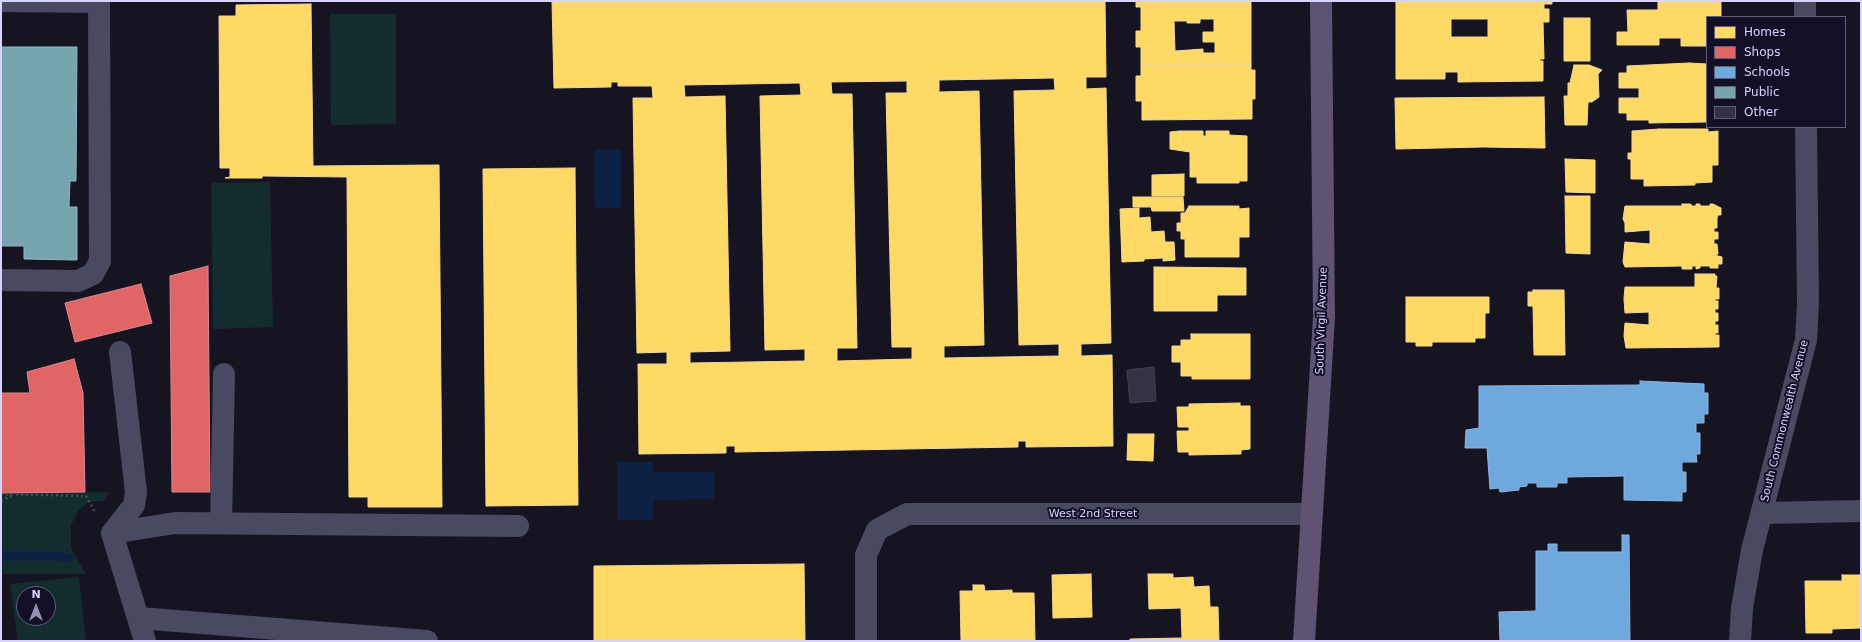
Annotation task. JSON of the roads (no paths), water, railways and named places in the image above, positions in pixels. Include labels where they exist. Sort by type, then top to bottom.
[{"type":"main road","name":"South Virgil Avenue","points":[[1304,641],[1324,317],[1321,1]]},
{"type":"street","points":[[1,1],[100,2],[100,261],[93,274],[78,281],[1,280]]},
{"type":"street","points":[[1805,1],[1805,16]]},
{"type":"street","name":"South Commonwealth Avenue","points":[[1740,641],[1742,608],[1748,565],[1806,340],[1808,303],[1806,128]]},
{"type":"street","points":[[112,533],[134,505],[136,492],[120,352]]},
{"type":"street","points":[[221,523],[224,374]]},
{"type":"street","points":[[1762,513],[1861,511]]},
{"type":"street","name":"West 2nd Street","points":[[866,641],[866,555],[877,530],[906,514],[1312,514]]},
{"type":"street","points":[[112,533],[175,523],[518,526]]},
{"type":"street","points":[[112,533],[139,618],[144,641]]},
{"type":"street","points":[[139,618],[236,633],[427,641]]},
{"type":"water","points":[[621,149],[621,208],[595,208],[594,150]]},
{"type":"water","points":[[617,462],[653,462],[653,472],[714,472],[714,499],[653,500],[653,520],[617,520]]},
{"type":"waterway","points":[[1,556],[57,556],[69,558]]}]
